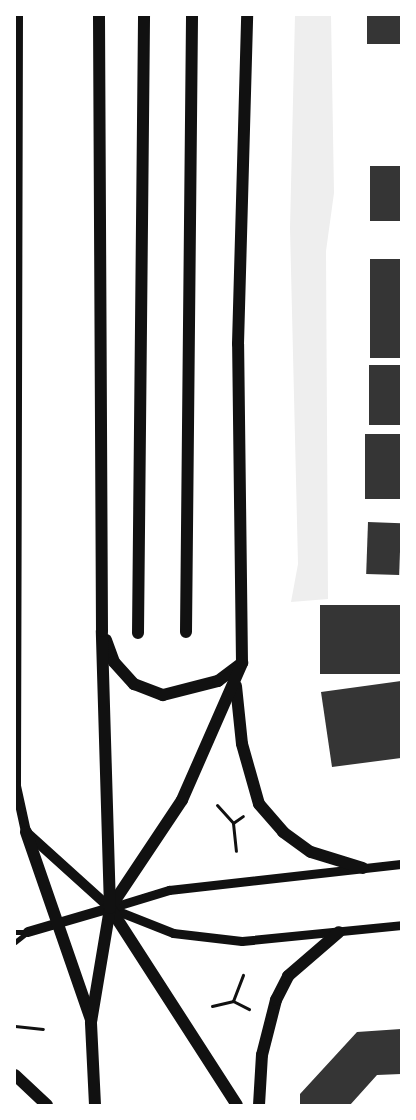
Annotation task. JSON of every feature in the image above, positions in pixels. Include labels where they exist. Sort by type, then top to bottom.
[{"type":"main road","points":[[18,15],[16,786],[26,832],[91,1022]]},
{"type":"main road","points":[[95,1105],[91,1022],[110,908],[102,631],[99,15]]},
{"type":"main road","points":[[138,633],[144,15]]},
{"type":"main road","points":[[186,632],[192,15]]},
{"type":"main road","points":[[28,932],[110,908],[182,800],[236,686],[242,663],[238,344],[247,15]]},
{"type":"main road","points":[[102,631],[114,662],[134,684],[163,696],[218,681],[242,663]]},
{"type":"main road","points":[[236,686],[242,744],[259,804],[283,832],[311,852],[364,868]]},
{"type":"main road","points":[[26,832],[110,908],[237,1105]]},
{"type":"main road","points":[[259,1105],[262,1055],[276,1000],[288,976],[339,932]]},
{"type":"main road","points":[[15,1075],[47,1105]]},
{"type":"street","points":[[110,908],[169,890],[401,864]]},
{"type":"street","points":[[110,908],[173,933],[242,941],[401,924]]},
{"type":"street","points":[[15,932],[28,932]]},
{"type":"street","points":[[15,942],[28,932]]},
{"type":"path","points":[[218,805],[233,823],[236,851]]},
{"type":"path","points":[[233,1001],[243,975]]},
{"type":"path","points":[[212,1006],[233,1001],[249,1009]]},
{"type":"path","points":[[15,1026],[43,1029]]},
{"type":"shaded area","points":[[295,15],[331,15],[334,193],[326,251],[328,599],[291,602],[298,564],[290,228]]},
{"type":"building","points":[[367,15],[401,15],[401,44],[367,44]]},
{"type":"building","points":[[370,166],[401,166],[401,221],[370,221]]},
{"type":"building","points":[[370,259],[401,259],[401,358],[370,358]]},
{"type":"building","points":[[369,365],[401,365],[401,425],[369,425]]},
{"type":"building","points":[[365,434],[401,434],[401,499],[365,499]]},
{"type":"building","points":[[368,522],[401,523],[399,575],[366,574]]},
{"type":"building","points":[[320,605],[401,605],[401,674],[320,674]]},
{"type":"building","points":[[401,681],[401,758],[332,767],[321,692]]},
{"type":"building","points":[[401,1029],[401,1074],[377,1075],[350,1105],[300,1105],[300,1094],[357,1032]]}]
